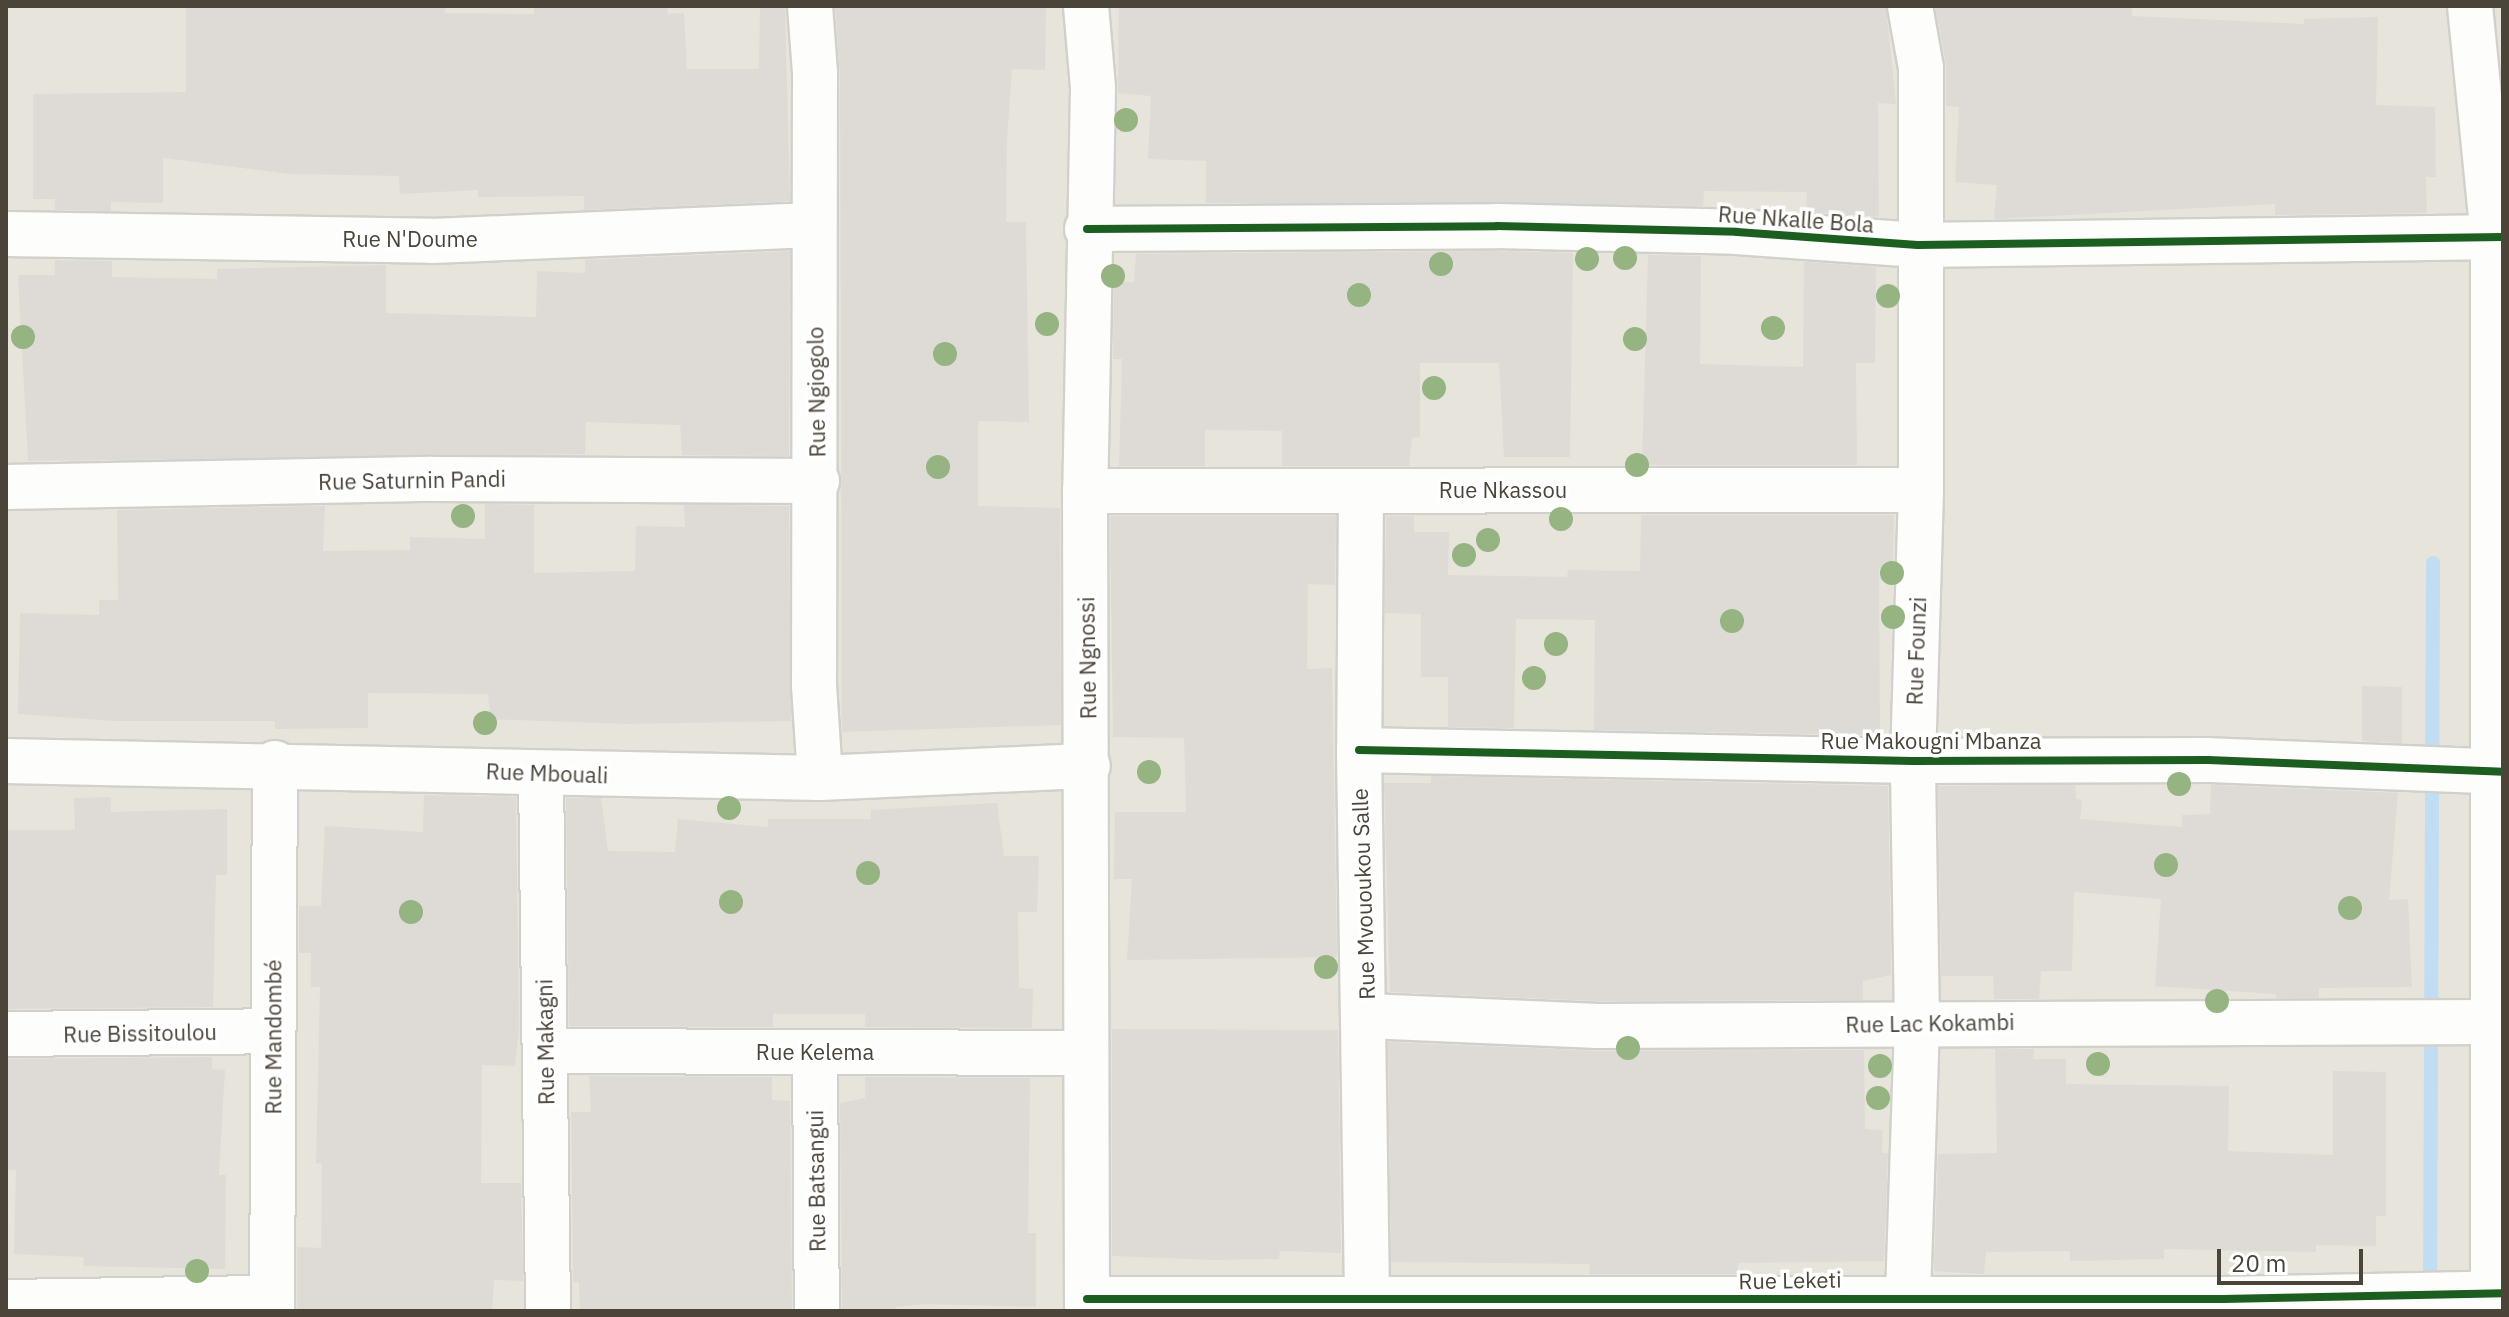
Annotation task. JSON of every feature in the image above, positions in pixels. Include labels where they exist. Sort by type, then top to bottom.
[{"type":"street","name":"Rue Ngiogolo","points":[[810,6],[815,73],[813,225],[817,481],[814,685],[820,778]]},
{"type":"street","name":"Rue Ngnossi","points":[[1086,6],[1093,88],[1087,229],[1085,491],[1087,1305]]},
{"type":"street","name":"Rue Founzi","points":[[1908,1296],[1917,1024],[1913,761],[1921,490],[1918,245],[1921,68],[1910,6]]},
{"type":"street","points":[[2470,6],[2498,237],[2500,772],[2493,1022],[2496,1299]]},
{"type":"street","name":"Rue N'Doume","points":[[6,234],[432,241],[813,225]]},
{"type":"street","name":"Rue Nkalle Bola","points":[[1087,229],[1497,226],[1737,232],[1918,245],[2498,237]]},
{"type":"street","name":"Rue Saturnin Pandi","points":[[6,487],[432,479],[817,481]]},
{"type":"street","name":"Rue Nkassou","points":[[1085,491],[1921,490]]},
{"type":"street","name":"Rue Mvououkou Salle","points":[[1361,491],[1359,750],[1367,1016],[1367,1298]]},
{"type":"street","name":"Rue Makougni Mbanza","points":[[1359,750],[1913,761],[2208,760],[2500,772]]},
{"type":"street","name":"Rue Mbouali","points":[[6,761],[275,763],[541,774],[820,778],[1088,766]]},
{"type":"street","name":"Rue Mandombé","points":[[272,1304],[275,763]]},
{"type":"street","name":"Rue Makagni","points":[[541,774],[548,1311]]},
{"type":"street","name":"Rue Lac Kokambi","points":[[1367,1016],[1598,1026],[2493,1022]]},
{"type":"street","name":"Rue Bissitoulou","points":[[6,1034],[273,1031]]},
{"type":"street","name":"Rue Kelema","points":[[546,1051],[1085,1053]]},
{"type":"street","name":"Rue Batsangui","points":[[815,1052],[817,1311]]},
{"type":"street","name":"Rue Leketi","points":[[1087,1305],[1367,1298],[1651,1305],[1908,1296],[2496,1299]]},
{"type":"street","points":[[6,1302],[272,1304]]},
{"type":"shaded area","points":[[6,6],[2503,6],[2503,1311],[6,1311]]},
{"type":"building","points":[[186,6],[445,6],[445,13],[534,14],[534,6],[667,6],[668,14],[684,13],[687,69],[759,69],[760,6],[785,6],[790,201],[584,210],[584,196],[478,197],[478,190],[400,194],[399,176],[290,174],[163,158],[163,203],[111,202],[111,211],[55,210],[55,199],[33,199],[33,94],[186,92]]},
{"type":"building","points":[[835,6],[1046,6],[1045,70],[1012,69],[1007,140],[1006,222],[1026,222],[1029,422],[978,421],[978,506],[1060,508],[1061,725],[842,732],[840,73]]},
{"type":"building","points":[[1119,6],[1886,6],[1896,104],[1878,103],[1879,217],[1806,212],[1807,192],[1704,191],[1703,206],[1206,203],[1206,161],[1148,159],[1151,96],[1118,93]]},
{"type":"building","points":[[1935,6],[2132,6],[2132,16],[2304,24],[2304,19],[2378,17],[2376,105],[2435,107],[2436,177],[2426,177],[2427,213],[2275,215],[2275,204],[1994,219],[1997,185],[1955,182],[1959,107],[1946,106],[1946,64]]},
{"type":"building","points":[[790,251],[789,456],[682,455],[680,425],[586,422],[585,454],[28,461],[18,275],[55,275],[55,260],[112,261],[112,277],[217,279],[217,269],[386,265],[386,313],[536,317],[537,271],[585,273],[585,260]]},
{"type":"building","points":[[1573,253],[1570,457],[1504,457],[1499,363],[1420,363],[1420,437],[1412,438],[1409,466],[1282,466],[1282,431],[1205,430],[1205,466],[1119,466],[1122,359],[1113,359],[1114,282],[1134,282],[1136,254]]},
{"type":"building","points":[[1648,255],[1701,256],[1700,364],[1803,367],[1804,262],[1876,267],[1875,363],[1856,363],[1857,465],[1642,465]]},
{"type":"building","points":[[485,504],[534,505],[534,573],[635,571],[636,526],[685,527],[684,505],[789,506],[791,721],[627,724],[490,719],[488,694],[368,693],[368,728],[275,729],[275,721],[115,721],[18,714],[20,613],[99,615],[99,600],[118,600],[117,510],[325,506],[323,551],[410,550],[410,537],[485,539]]},
{"type":"building","points":[[1641,515],[1894,515],[1893,567],[1879,568],[1880,735],[1594,730],[1595,620],[1516,619],[1514,728],[1448,727],[1448,677],[1421,677],[1421,614],[1385,613],[1386,516],[1414,516],[1414,532],[1449,532],[1448,575],[1567,577],[1568,570],[1640,571]]},
{"type":"building","points":[[1110,516],[1336,516],[1335,585],[1308,584],[1307,669],[1332,668],[1337,957],[1127,960],[1132,879],[1114,879],[1115,812],[1186,812],[1184,738],[1113,737]]},
{"type":"building","points":[[2362,686],[2402,687],[2402,743],[2362,741]]},
{"type":"building","points":[[1431,776],[1888,786],[1891,975],[1863,981],[1863,1000],[1598,1001],[1390,992],[1384,783],[1431,783]]},
{"type":"building","points":[[2075,785],[2076,799],[2082,800],[2080,819],[2182,827],[2182,815],[2210,814],[2211,785],[2398,793],[2389,900],[2408,899],[2412,987],[2319,988],[2319,998],[2276,998],[2276,994],[2155,986],[2161,899],[2074,892],[2072,971],[2041,971],[2039,999],[1994,999],[1993,976],[1941,976],[1938,786]]},
{"type":"building","points":[[424,795],[516,797],[519,1028],[515,1066],[482,1065],[481,1183],[521,1183],[523,1281],[494,1280],[492,1311],[297,1311],[297,1247],[321,1248],[322,1164],[316,1163],[320,987],[311,987],[311,953],[299,953],[299,906],[321,906],[325,826],[423,832]]},
{"type":"building","points":[[111,797],[111,812],[227,809],[227,875],[216,875],[213,1007],[6,1009],[6,830],[75,830],[74,798]]},
{"type":"building","points":[[566,798],[601,798],[608,851],[675,852],[678,819],[768,827],[768,819],[871,819],[871,810],[997,803],[1004,856],[1039,856],[1037,912],[1018,912],[1019,988],[1033,989],[1032,1028],[865,1027],[865,1014],[773,1014],[773,1027],[569,1026]]},
{"type":"building","points":[[1112,1029],[1338,1030],[1341,1253],[1280,1251],[1279,1259],[1214,1260],[1112,1256]]},
{"type":"building","points":[[1388,1042],[1598,1051],[1864,1050],[1865,1129],[1883,1130],[1882,1153],[1888,1153],[1884,1261],[1738,1263],[1738,1274],[1589,1274],[1590,1264],[1391,1262]]},
{"type":"building","points":[[1995,1049],[2034,1049],[2033,1059],[2066,1059],[2066,1084],[2229,1086],[2228,1151],[2333,1155],[2333,1071],[2386,1072],[2386,1216],[2376,1216],[2376,1246],[2316,1245],[2316,1252],[2164,1249],[2164,1259],[2070,1261],[2070,1251],[1986,1252],[1984,1274],[1934,1271],[1938,1154],[1997,1153]]},
{"type":"building","points":[[212,1057],[212,1069],[225,1070],[219,1175],[226,1175],[225,1269],[83,1266],[84,1257],[14,1254],[16,1170],[6,1170],[6,1059]]},
{"type":"building","points":[[589,1076],[772,1077],[772,1100],[790,1101],[792,1311],[580,1311],[579,1282],[573,1282],[571,1112],[591,1112]]},
{"type":"building","points":[[865,1077],[1030,1078],[1028,1233],[1036,1233],[1036,1307],[926,1304],[896,1307],[896,1311],[842,1311],[840,1103],[865,1098]]},
{"type":"waterway","points":[[2430,1290],[2433,563]]},
{"type":"cycle path","points":[[1087,229],[1497,226],[1737,232],[1918,245],[2503,237]]},
{"type":"cycle path","points":[[1359,750],[1913,761],[2208,760],[2503,772]]},
{"type":"cycle path","points":[[1087,1299],[2223,1299],[2503,1293]]}]
